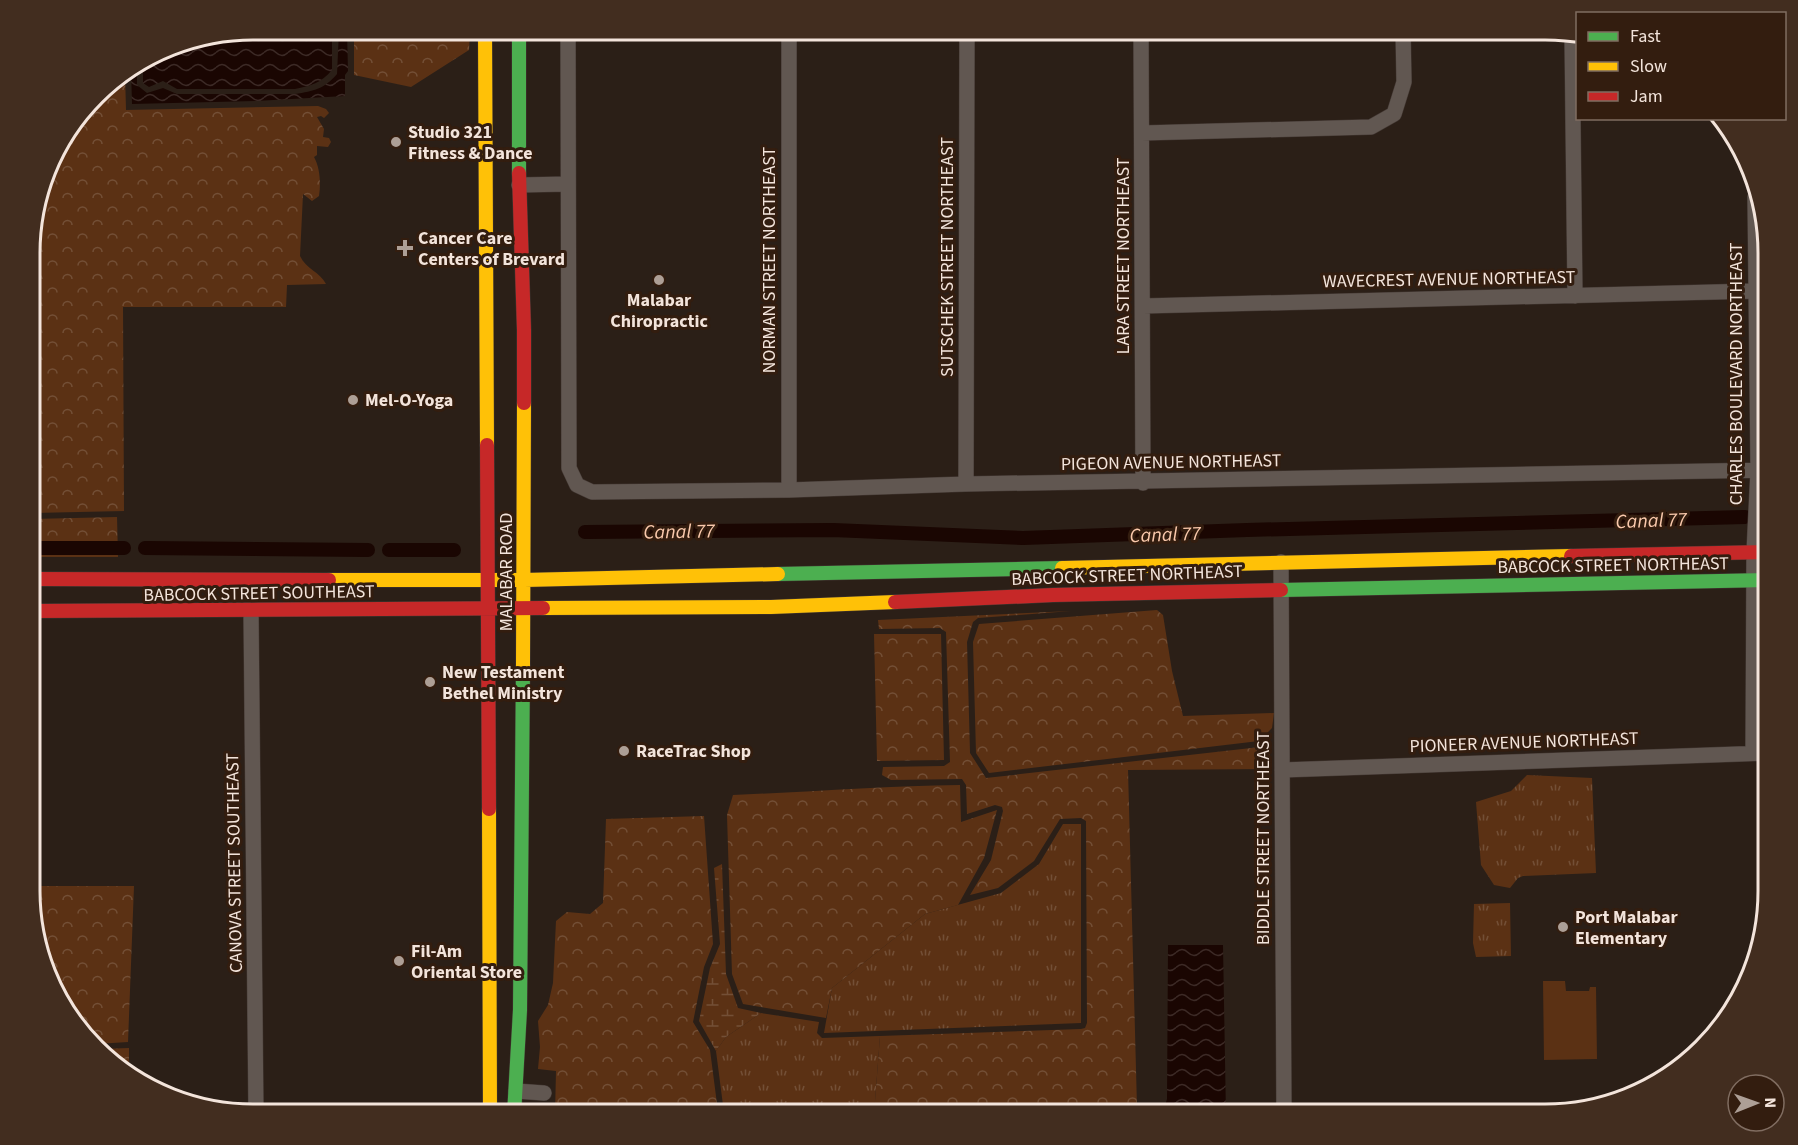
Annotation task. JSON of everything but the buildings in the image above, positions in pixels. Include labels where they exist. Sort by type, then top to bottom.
[{"type":"main road","name":"MALABAR ROAD","points":[[485,40],[490,1104]]},
{"type":"main road","name":"MALABAR ROAD","points":[[515,1104],[521,932],[524,609],[524,330],[519,184],[519,40]]},
{"type":"main road","points":[[486,130],[502,165],[519,184]]},
{"type":"main road","name":"BABCOCK STREET NORTHEAST","points":[[487,581],[1002,570],[1281,561],[1757,552]]},
{"type":"main road","points":[[965,599],[967,589],[1002,570]]},
{"type":"main road","name":"BABCOCK STREET SOUTHEAST","points":[[40,579],[487,581]]},
{"type":"main road","name":"BABCOCK STREET NORTHEAST","points":[[487,609],[771,607],[1281,589],[1758,580]]},
{"type":"main road","name":"BABCOCK STREET SOUTHEAST","points":[[40,611],[487,609]]},
{"type":"main road","points":[[490,985],[495,1002],[496,1078],[500,1085],[516,1091]]},
{"type":"street","points":[[519,184],[568,184],[568,40]]},
{"type":"street","name":"NORMAN STREET NORTHEAST","points":[[789,40],[789,490]]},
{"type":"street","name":"SUTSCHEK STREET NORTHEAST","points":[[966,484],[967,40]]},
{"type":"street","name":"LARA STREET NORTHEAST","points":[[1141,40],[1143,483]]},
{"type":"street","points":[[1142,133],[1371,127],[1394,114],[1404,82],[1403,40]]},
{"type":"street","points":[[1572,42],[1575,296]]},
{"type":"street","name":"PIGEON AVENUE NORTHEAST","points":[[568,184],[569,468],[577,485],[592,492],[1757,470]]},
{"type":"street","name":"CHARLES BOULEVARD NORTHEAST","points":[[1755,221],[1757,339]]},
{"type":"street","name":"WAVECREST AVENUE NORTHEAST","points":[[1143,306],[1755,291]]},
{"type":"street","name":"BIDDLE STREET NORTHEAST","points":[[1281,561],[1284,1104]]},
{"type":"street","name":"CANOVA STREET SOUTHEAST","points":[[251,611],[256,1104]]},
{"type":"street","name":"PIONEER AVENUE NORTHEAST","points":[[1282,770],[1758,753]]},
{"type":"street","points":[[516,1091],[544,1093]]},
{"type":"green space","points":[[354,40],[470,40],[469,50],[411,87],[354,75]]},
{"type":"green space","points":[[125,83],[126,110],[318,106],[326,109],[329,113],[324,118],[317,117],[324,129],[323,137],[329,138],[331,142],[328,147],[317,146],[317,155],[314,157],[320,176],[319,196],[312,201],[303,194],[300,256],[326,284],[287,285],[286,307],[123,307],[124,511],[40,513],[40,253],[42,226],[48,198],[62,159],[76,135],[93,113]]},
{"type":"green space","points":[[117,517],[118,557],[40,557],[40,519]]},
{"type":"green space","points":[[1157,610],[1163,615],[1172,671],[1183,716],[1274,713],[1272,728],[1259,741],[989,773],[976,753],[973,642],[979,624]]},
{"type":"green space","points":[[1071,611],[978,618],[973,622],[967,642],[970,753],[986,778],[1260,747],[1270,738],[1270,769],[1128,770],[1137,1104],[875,1104],[880,1036],[1081,1029],[1085,1028],[1087,1023],[1086,821],[1081,818],[1060,819],[1034,861],[998,888],[970,895],[991,860],[1002,807],[995,805],[967,814],[966,785],[962,779],[891,780],[882,775],[883,767],[944,766],[950,762],[946,632],[940,628],[879,629],[878,620]]},
{"type":"green space","points":[[874,634],[941,634],[944,760],[877,761]]},
{"type":"green space","points":[[1527,775],[1592,778],[1596,873],[1523,876],[1518,878],[1510,888],[1494,885],[1481,865],[1476,802],[1511,791]]},
{"type":"green space","points":[[960,785],[961,822],[997,810],[984,858],[958,905],[925,914],[832,988],[826,1018],[743,1004],[732,974],[727,815],[733,795]]},
{"type":"green space","points":[[704,816],[713,944],[704,967],[693,1022],[710,1050],[717,1104],[555,1104],[556,1071],[538,1069],[540,1047],[538,1021],[548,1005],[553,983],[556,921],[567,912],[590,914],[603,903],[606,819]]},
{"type":"green space","points":[[1063,824],[1081,824],[1081,1023],[824,1033],[832,988],[925,914],[1001,893],[1039,864]]},
{"type":"green space","points":[[722,864],[726,974],[738,1008],[761,1013],[726,1037],[716,1051],[699,1021],[710,968],[720,944],[714,868]]},
{"type":"green space","points":[[40,886],[134,886],[128,1042],[104,1043],[84,1021],[62,986],[48,947],[42,919]]},
{"type":"green space","points":[[1510,903],[1511,956],[1476,957],[1473,943],[1474,904]]},
{"type":"green space","points":[[1543,981],[1565,981],[1566,991],[1589,991],[1590,987],[1596,987],[1597,1059],[1544,1060]]},
{"type":"green space","points":[[761,1013],[819,1022],[817,1033],[822,1038],[880,1036],[875,1104],[723,1104],[716,1051],[726,1037]]},
{"type":"green space","points":[[129,1048],[129,1065],[113,1052],[110,1049]]},
{"type":"water","points":[[253,40],[332,40],[332,70],[324,78],[306,87],[295,89],[177,89],[163,81],[149,87],[143,83],[143,71],[159,62],[198,48],[226,42]]},
{"type":"water","points":[[339,40],[347,40],[348,71],[345,75],[345,96],[132,104],[131,79],[137,75],[137,85],[147,93],[163,88],[177,94],[295,94],[323,86],[337,74]]},
{"type":"water","points":[[1168,945],[1223,945],[1226,1104],[1165,1104]]},
{"type":"waterway","name":"Canal 77","points":[[585,532],[833,530],[1023,538],[1745,517]]},
{"type":"waterway","name":"Canal 77","points":[[40,548],[124,548]]},
{"type":"waterway","name":"Canal 77","points":[[145,548],[368,550]]},
{"type":"waterway","name":"Canal 77","points":[[389,550],[454,550]]},
{"type":"traffic: fast","points":[[519,40],[519,173]]},
{"type":"traffic: fast","points":[[778,574],[1062,568]]},
{"type":"traffic: fast","points":[[1281,590],[1758,580]]},
{"type":"traffic: fast","points":[[515,1104],[520,1010],[523,666]]},
{"type":"traffic: slow","points":[[485,40],[487,445]]},
{"type":"traffic: slow","points":[[523,666],[524,403]]},
{"type":"traffic: slow","points":[[1062,568],[1571,556]]},
{"type":"traffic: slow","points":[[329,580],[524,580],[778,574]]},
{"type":"traffic: slow","points":[[543,608],[771,607],[895,602]]},
{"type":"traffic: slow","points":[[489,809],[490,1104]]},
{"type":"traffic: jam","points":[[519,173],[524,403]]},
{"type":"traffic: jam","points":[[487,445],[489,809]]},
{"type":"traffic: jam","points":[[1571,556],[1757,552]]},
{"type":"traffic: jam","points":[[40,579],[329,580]]},
{"type":"traffic: jam","points":[[895,602],[1053,595],[1281,590]]},
{"type":"traffic: jam","points":[[40,611],[543,608]]},
{"type":"place","name":"Studio 321 Fitness & Dance","points":[[396,142]]},
{"type":"place","name":"Cancer Care Centers of Brevard","points":[[405,248]]},
{"type":"place","name":"Malabar Chiropractic","points":[[659,280]]},
{"type":"place","name":"Mel-O-Yoga","points":[[353,400]]},
{"type":"place","name":"New Testament Bethel Ministry","points":[[430,682]]},
{"type":"place","name":"RaceTrac Shop","points":[[624,751]]},
{"type":"place","name":"Port Malabar Elementary","points":[[1563,927]]},
{"type":"place","name":"Fil-Am Oriental Store","points":[[399,961]]}]
